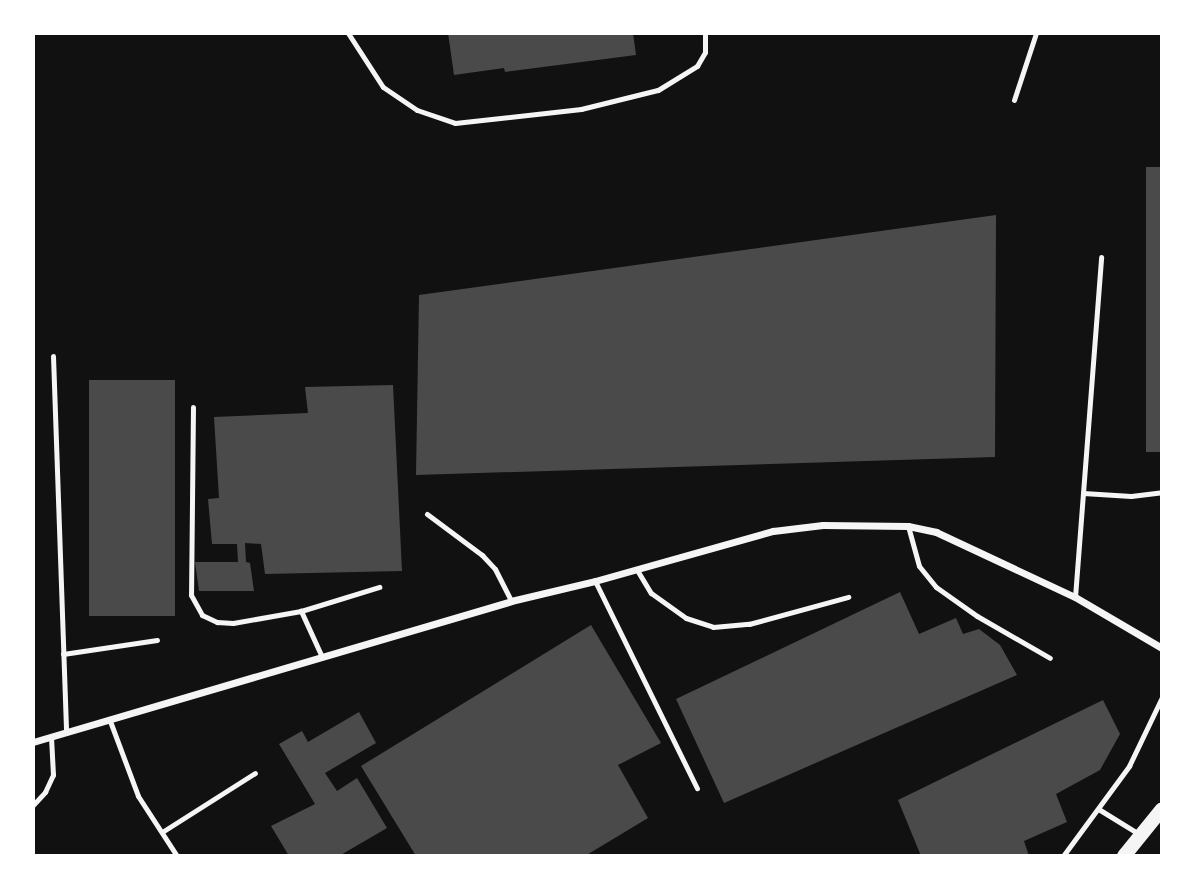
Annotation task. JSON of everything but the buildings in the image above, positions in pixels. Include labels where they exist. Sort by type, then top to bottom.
[{"type":"main road","points":[[1124,856],[1162,809]]},
{"type":"street","points":[[33,742],[511,601],[596,581],[773,531],[822,525],[908,526],[936,532],[1075,597],[1162,648]]},
{"type":"lane","points":[[348,33],[383,86],[417,110],[455,123],[580,109],[658,90],[697,66],[705,52],[705,33]]},
{"type":"lane","points":[[1014,100],[1036,33]]},
{"type":"lane","points":[[1075,597],[1101,257]]},
{"type":"lane","points":[[53,356],[66,733]]},
{"type":"lane","points":[[194,407],[191,596],[202,615],[217,622],[233,622],[301,611],[379,587]]},
{"type":"lane","points":[[1083,493],[1131,496],[1162,492]]},
{"type":"lane","points":[[427,514],[482,555],[495,569],[511,601]]},
{"type":"lane","points":[[908,526],[919,566],[936,587],[977,616],[1050,659]]},
{"type":"lane","points":[[637,570],[651,593],[686,618],[713,627],[749,624],[848,597]]},
{"type":"lane","points":[[596,581],[697,788]]},
{"type":"lane","points":[[301,611],[322,657]]},
{"type":"lane","points":[[63,654],[157,640]]},
{"type":"lane","points":[[1063,856],[1100,810],[1129,766],[1162,697]]},
{"type":"lane","points":[[110,720],[138,796],[177,856]]},
{"type":"lane","points":[[33,805],[45,792],[53,775],[51,737]]},
{"type":"lane","points":[[162,832],[255,773]]},
{"type":"lane","points":[[1100,810],[1141,836]]}]
